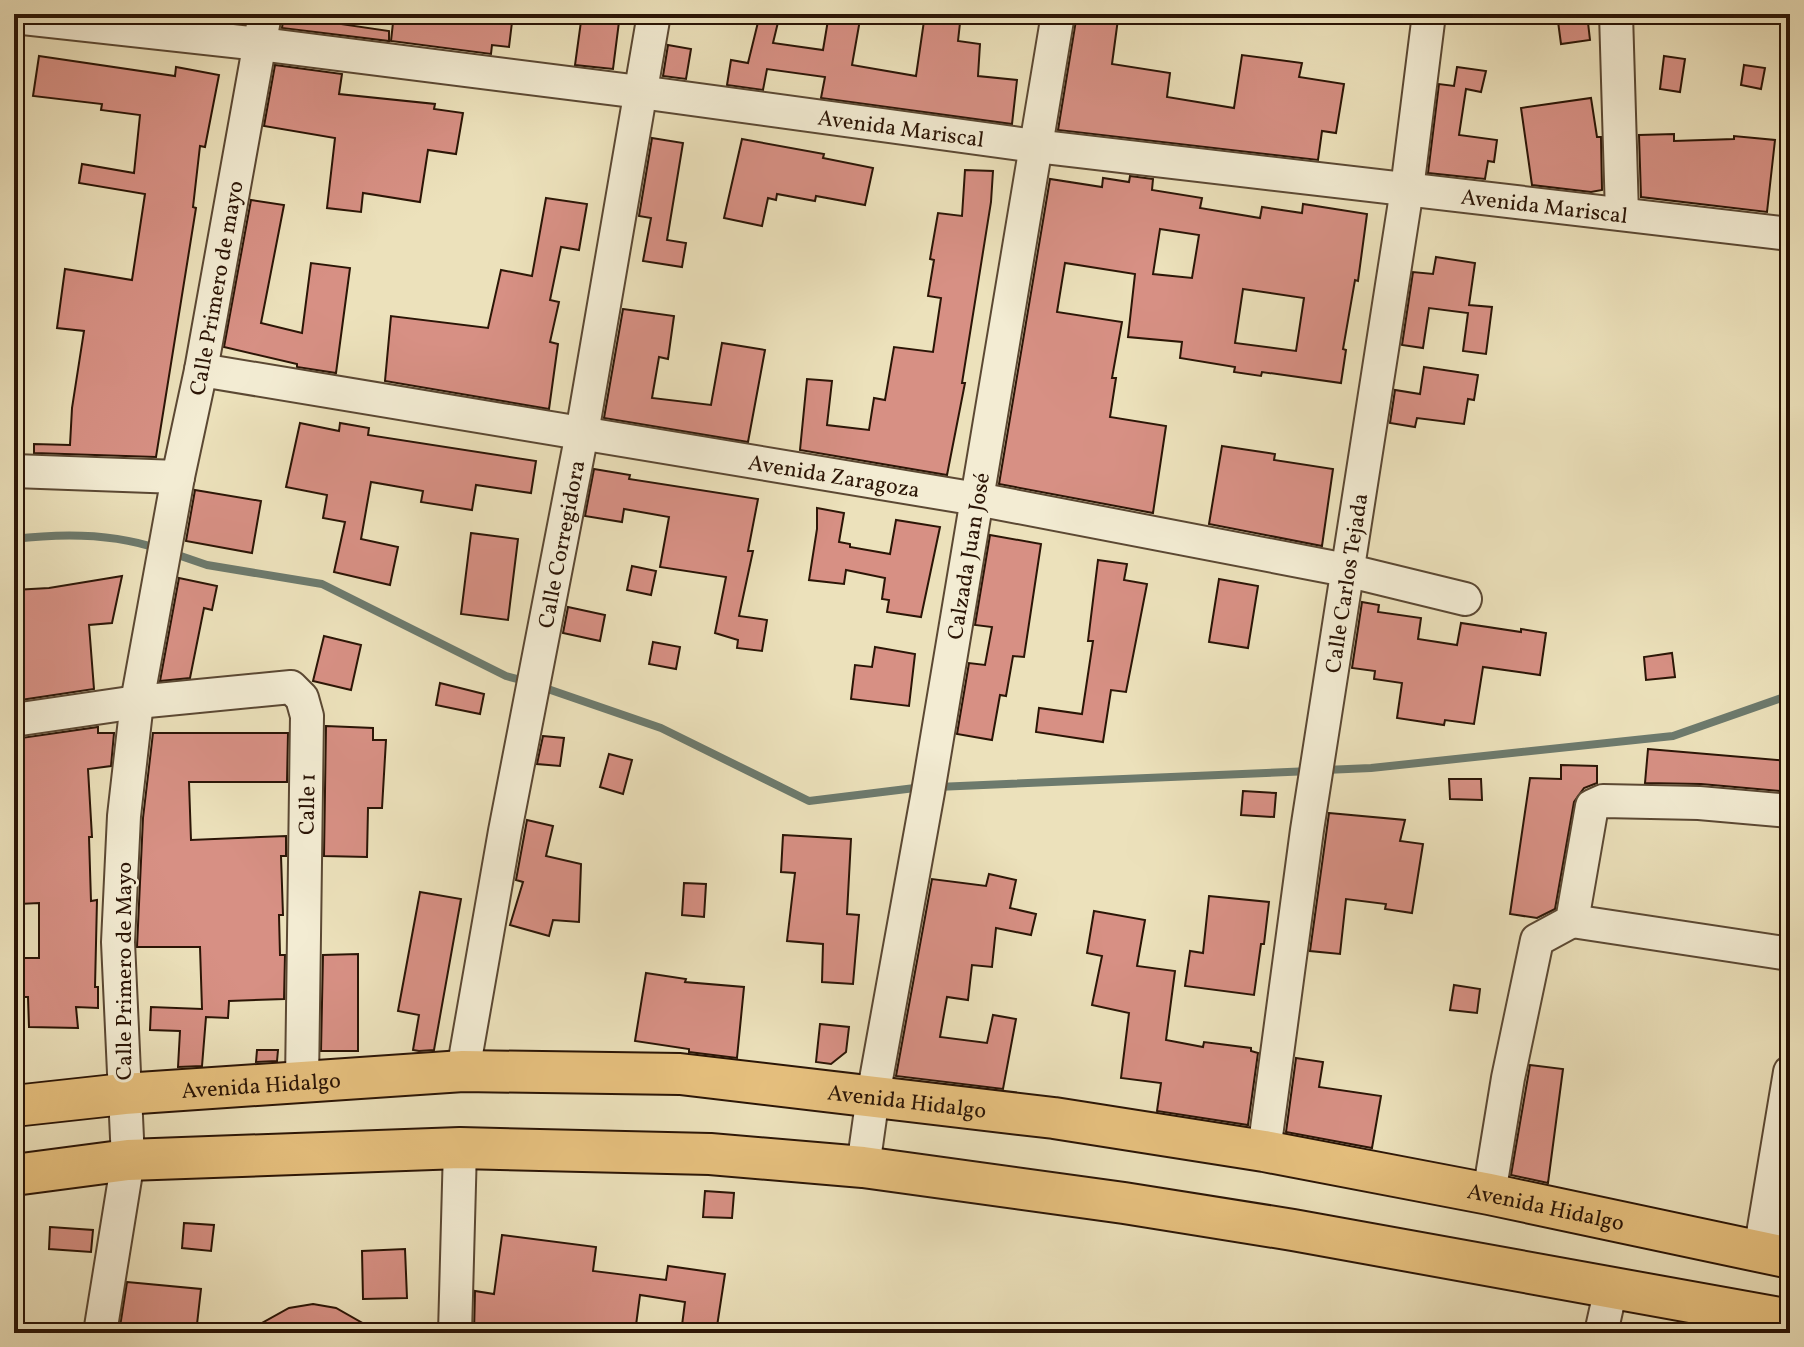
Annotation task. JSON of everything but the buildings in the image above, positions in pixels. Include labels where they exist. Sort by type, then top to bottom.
[{"type":"main road","name":"Avenida Hidalgo","points":[[14,1106],[124,1094],[463,1071],[680,1074],[1054,1118],[1264,1151],[1489,1194],[1775,1255]]},
{"type":"main road","points":[[14,1175],[128,1160],[460,1148],[710,1154],[863,1167],[1124,1203],[1293,1230],[1611,1288],[1763,1322]]},
{"type":"street","name":"Calle Corregidora","points":[[463,1071],[505,831],[582,433],[654,14]]},
{"type":"street","name":"Calzada Juan José","points":[[863,1167],[1058,14]]},
{"type":"street","name":"Calle Carlos Tejada","points":[[1264,1151],[1314,780],[1407,189],[1429,14]]},
{"type":"street","points":[[1616,14],[1622,214]]},
{"type":"street","name":"Avenida Mariscal","points":[[14,17],[262,29],[640,92],[1035,146],[1790,234]]},
{"type":"street","name":"Calle Primero de mayo","points":[[162,562],[201,370],[262,29]]},
{"type":"street","name":"Avenida Zaragoza","points":[[201,370],[977,499],[1346,570],[1465,599]]},
{"type":"street","points":[[14,471],[178,477]]},
{"type":"street","name":"Calle Primero de Mayo","points":[[100,1333],[128,1160],[118,942],[124,816],[137,702],[162,562]]},
{"type":"street","name":"Calle 1","points":[[137,702],[291,687],[302,698],[307,716],[302,1082]]},
{"type":"street","points":[[14,720],[137,702]]},
{"type":"street","points":[[1572,921],[1592,806],[1603,801],[1699,803],[1790,811]]},
{"type":"street","points":[[1489,1194],[1508,1078],[1537,940],[1572,921],[1790,954]]},
{"type":"street","points":[[1775,1255],[1790,1072]]},
{"type":"street","points":[[455,1333],[460,1148]]},
{"type":"street","points":[[1601,1333],[1611,1288]]},
{"type":"waterway","points":[[14,539],[88,536],[124,540],[159,549]]},
{"type":"waterway","points":[[172,553],[207,565],[322,584],[506,676],[529,682]]},
{"type":"waterway","points":[[542,687],[661,728],[809,801],[923,787]]},
{"type":"waterway","points":[[1325,770],[1371,768],[1673,736],[1790,695]]},
{"type":"waterway","points":[[937,787],[1311,771]]}]
